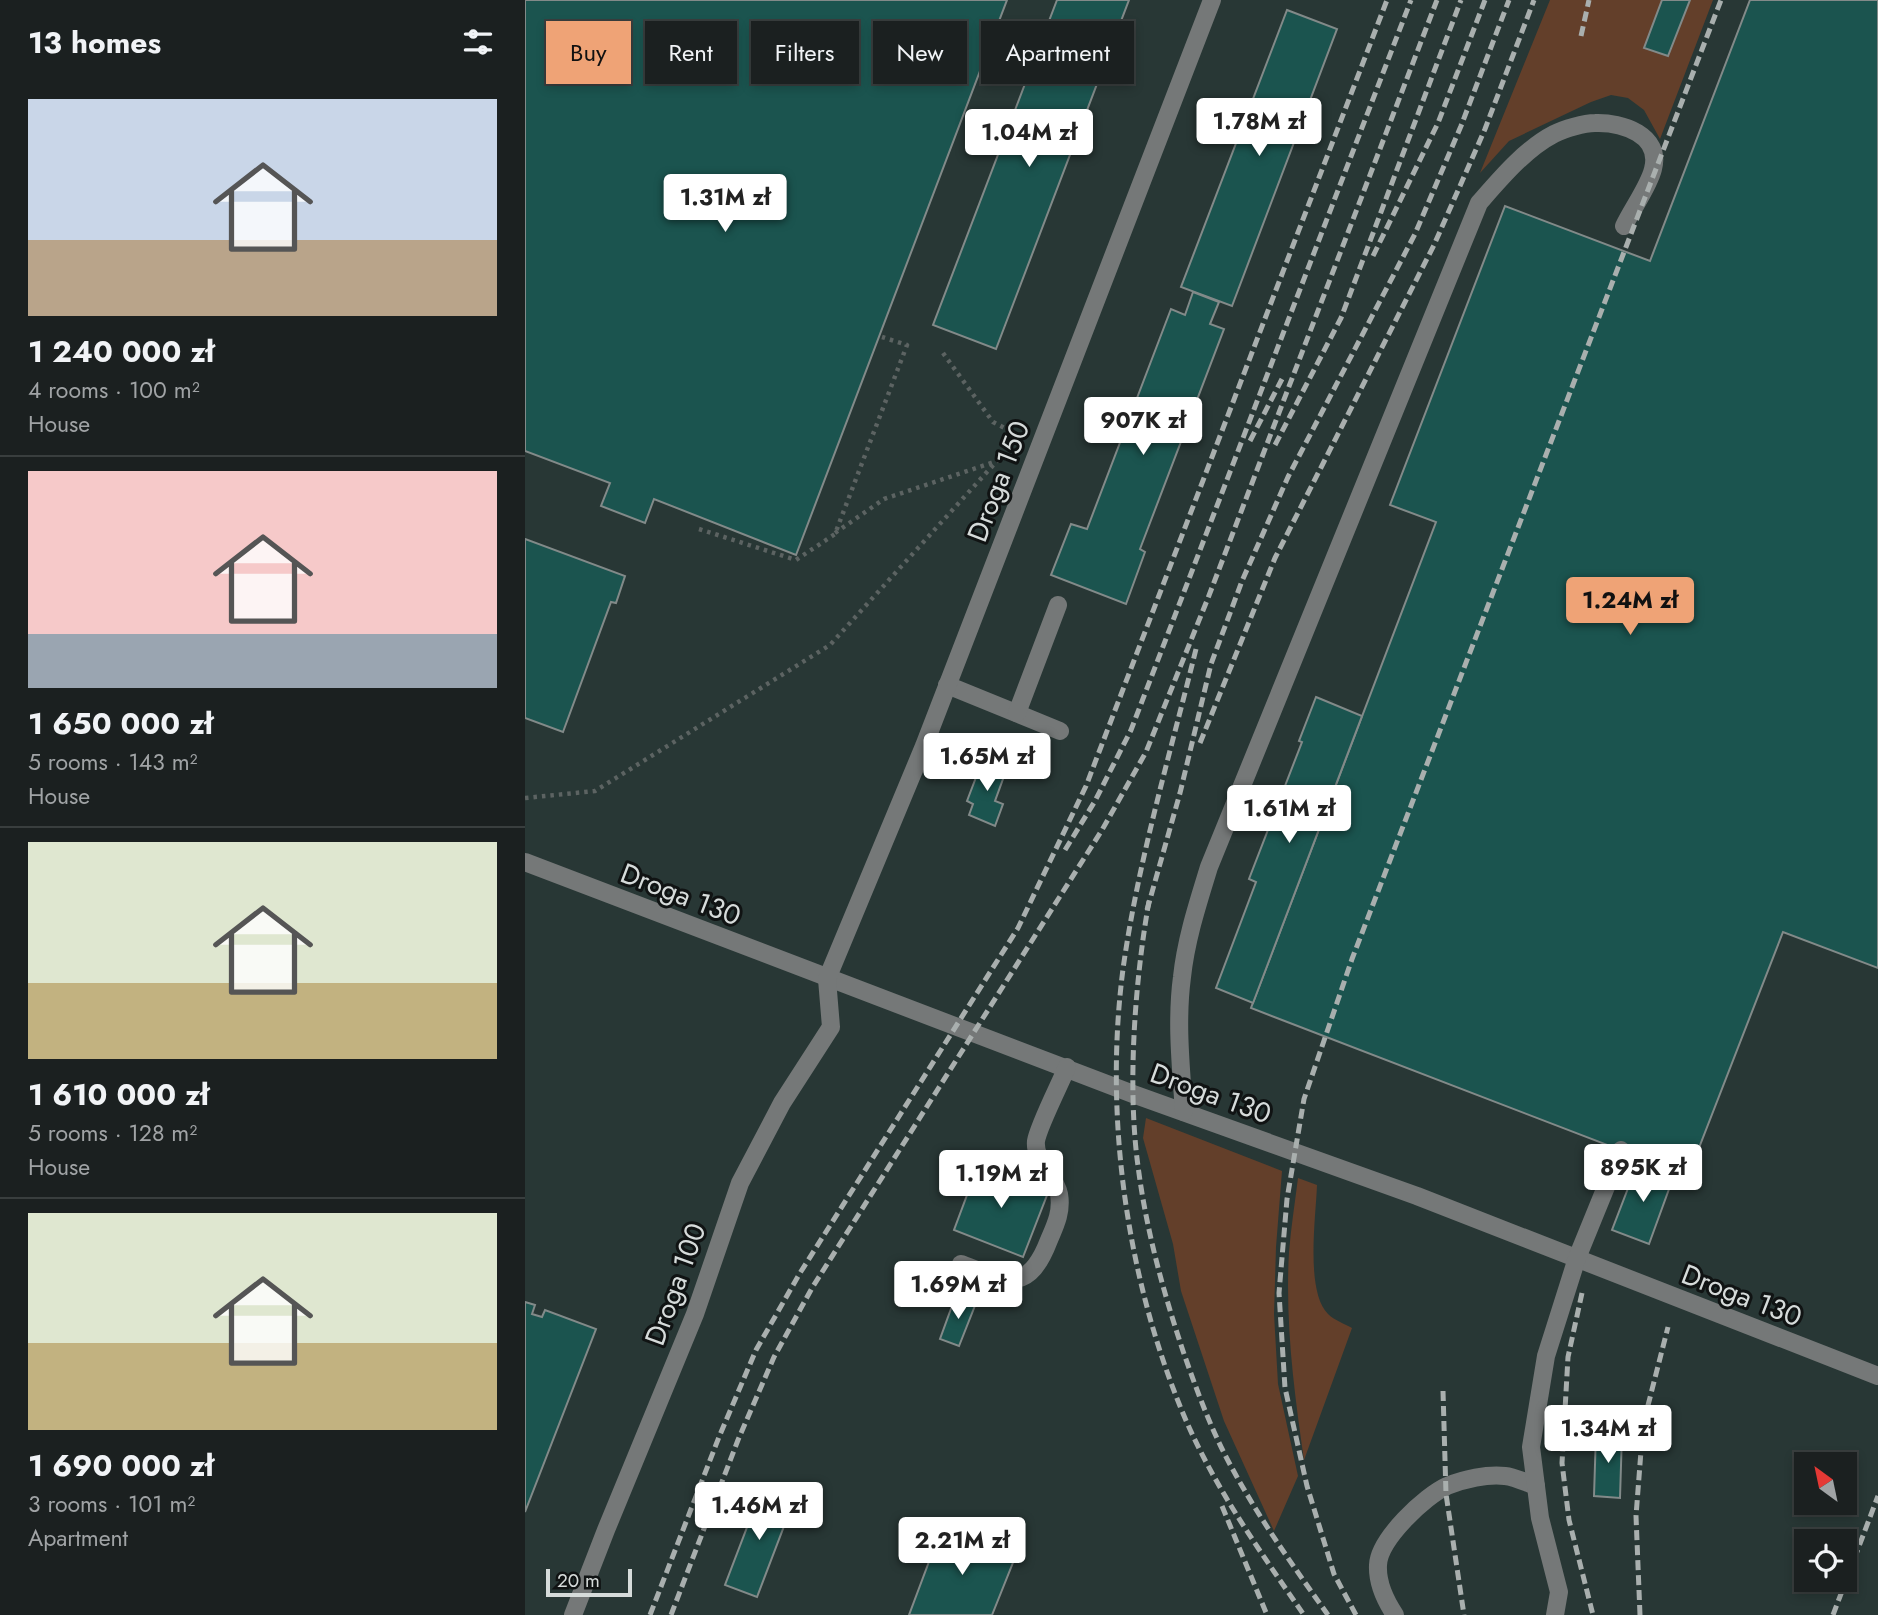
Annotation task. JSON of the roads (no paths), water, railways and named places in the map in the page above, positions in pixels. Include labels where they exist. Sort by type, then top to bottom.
[{"type":"lane","name":"Droga 150","points":[[827,979],[947,685],[1212,0]]},
{"type":"lane","points":[[1184,1112],[1178,1041],[1181,978],[1191,926],[1209,867],[1479,203],[1511,166],[1554,134],[1595,123],[1621,127],[1641,133],[1651,148],[1654,159],[1653,169],[1624,226]]},
{"type":"lane","points":[[1017,713],[1058,605]]},
{"type":"lane","points":[[947,685],[1060,731]]},
{"type":"lane","name":"Droga 130","points":[[525,862],[827,979],[1417,1196],[1878,1376]]},
{"type":"lane","name":"Droga 100","points":[[573,1615],[605,1530],[695,1314],[740,1182],[782,1104],[831,1027],[827,979]]},
{"type":"lane","points":[[961,1264],[1001,1280],[1014,1280],[1035,1268],[1043,1256],[1061,1211],[1059,1192],[1051,1173],[1038,1157],[1036,1140],[1067,1067]]},
{"type":"lane","points":[[1555,1615],[1559,1592],[1541,1518],[1531,1447],[1546,1356],[1577,1258],[1621,1150]]},
{"type":"lane","points":[[1395,1615],[1382,1595],[1378,1563],[1392,1533],[1416,1508],[1446,1487],[1477,1478],[1506,1476],[1536,1486]]},
{"type":"railway","points":[[650,1615],[756,1350],[800,1273],[1018,928],[1086,786],[1387,0]]},
{"type":"railway","points":[[1065,850],[1095,801],[1131,730],[1411,0]]},
{"type":"railway","points":[[671,1615],[738,1440],[774,1357],[812,1288],[1102,830],[1146,752],[1208,598],[1437,0]]},
{"type":"railway","points":[[1275,445],[1341,318],[1461,0]]},
{"type":"railway","points":[[1373,256],[1438,123],[1485,0]]},
{"type":"railway","points":[[1147,910],[1180,793],[1211,664],[1242,581],[1288,477],[1415,234],[1461,126],[1509,0]]},
{"type":"railway","points":[[1200,743],[1275,558],[1434,245],[1485,129],[1534,0]]},
{"type":"railway","points":[[1581,36],[1589,0]]},
{"type":"railway","points":[[1356,1615],[1334,1574],[1307,1486],[1285,1388],[1279,1293],[1287,1199],[1304,1099],[1352,959],[1721,0]]},
{"type":"railway","points":[[1250,441],[1282,379]]},
{"type":"railway","points":[[1196,649],[1146,848],[1123,969],[1116,1081],[1124,1194],[1146,1305],[1182,1411],[1207,1465],[1304,1615]]},
{"type":"railway","points":[[1149,901],[1136,998],[1133,1102],[1141,1190],[1156,1260],[1183,1351],[1218,1440],[1266,1525],[1328,1615]]},
{"type":"railway","points":[[1582,1293],[1568,1357],[1562,1463],[1569,1520],[1593,1615]]},
{"type":"railway","points":[[1640,1615],[1636,1516],[1643,1425],[1668,1327]]},
{"type":"railway","points":[[1443,1391],[1446,1494],[1464,1615]]},
{"type":"railway","points":[[1833,1615],[1878,1496]]},
{"type":"railway","points":[[1222,1506],[1267,1615]]}]
